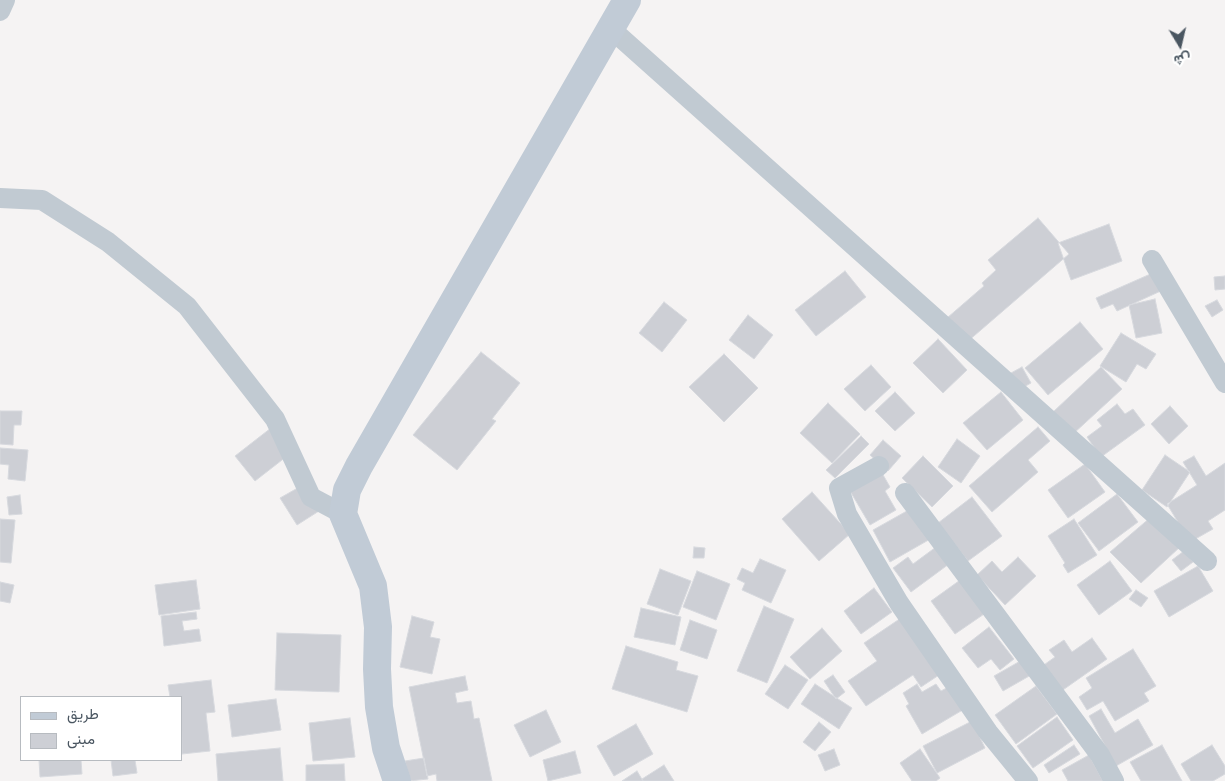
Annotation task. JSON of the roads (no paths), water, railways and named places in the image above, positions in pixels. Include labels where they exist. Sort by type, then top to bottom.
[{"type":"main road","points":[[397,781],[386,748],[379,707],[377,669],[378,627],[373,586],[343,514],[347,490],[358,466],[627,0]]},
{"type":"street","points":[[0,11],[5,0]]},
{"type":"street","points":[[610,28],[1207,561]]},
{"type":"street","points":[[0,198],[42,200],[108,242],[187,306],[275,419],[311,496],[343,514]]},
{"type":"street","points":[[1152,260],[1225,383]]},
{"type":"street","points":[[879,466],[839,488],[847,514],[899,603],[988,732],[1028,781]]},
{"type":"street","points":[[906,493],[1100,755],[1114,781]]}]
